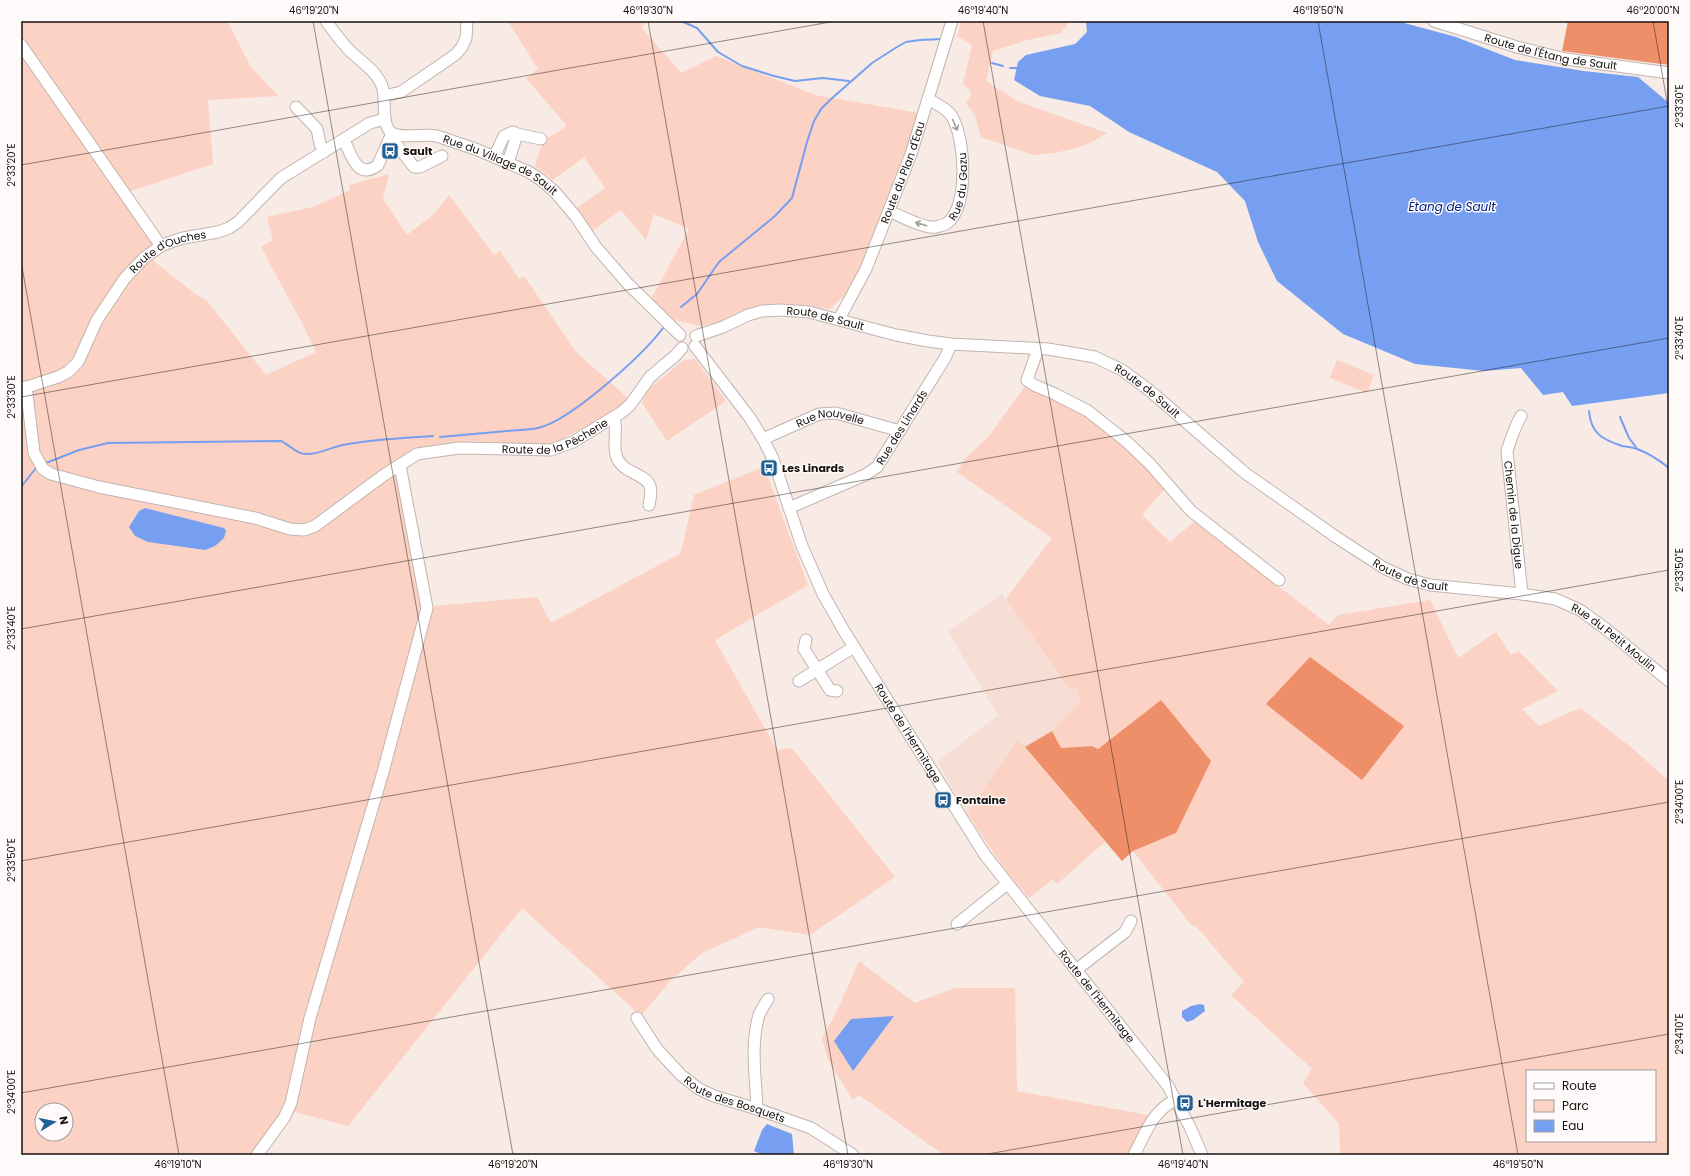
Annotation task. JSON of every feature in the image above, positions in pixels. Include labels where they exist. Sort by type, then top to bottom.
[{"type":"street","points":[[326,21],[336,37],[380,80],[384,96],[385,119],[390,137],[414,167],[420,167],[442,156]]},
{"type":"street","points":[[384,96],[401,92],[455,55],[462,47],[466,38],[467,21]]},
{"type":"street","name":"Route du Plan d'Eau","points":[[839,319],[863,276],[912,154],[952,21]]},
{"type":"street","name":"Route de l'Étang de Sault","points":[[1434,21],[1517,47],[1566,59],[1669,73]]},
{"type":"street","points":[[21,45],[161,246]]},
{"type":"street","name":"Rue du Gazu","points":[[889,211],[919,224],[934,227],[948,223],[957,210],[962,192],[963,163],[960,136],[951,115],[928,99]]},
{"type":"street","points":[[296,107],[317,129],[320,144],[324,152]]},
{"type":"street","name":"Route d'Ouches","points":[[23,388],[58,377],[68,372],[78,362],[97,320],[125,278],[142,260],[161,246],[183,238],[218,232],[228,228],[238,222],[281,178],[370,123],[385,119]]},
{"type":"street","points":[[494,157],[504,136],[512,132],[541,139]]},
{"type":"street","name":"Rue du Village de Sault","points":[[390,137],[398,135],[430,134],[452,140],[529,172],[555,192],[576,216],[596,247],[628,284],[680,335]]},
{"type":"street","points":[[508,163],[517,134]]},
{"type":"street","points":[[344,140],[356,166],[366,170],[374,168],[378,165],[390,137]]},
{"type":"street","name":"Route de Sault","points":[[696,341],[748,315],[762,311],[781,310],[809,312],[896,335],[951,344],[1038,349],[1095,356],[1122,370],[1149,390],[1245,473],[1336,537],[1384,568],[1408,579],[1430,585],[1522,594],[1555,599]]},
{"type":"street","points":[[689,331],[696,341],[690,350],[682,348],[678,343],[680,335],[689,331]]},
{"type":"street","name":"Route de l'Hermitage","points":[[696,341],[763,439],[772,459],[802,546],[823,594],[854,647],[985,855],[1154,1067],[1176,1099],[1202,1155]]},
{"type":"street","name":"Rue des Linards","points":[[789,508],[871,472],[877,467],[945,358],[951,344]]},
{"type":"street","name":"Route de la Pêcherie","points":[[23,388],[28,394],[34,453],[43,469],[51,474],[99,487],[254,518],[290,529],[304,530],[315,526],[417,454],[460,448],[551,450],[574,442],[630,405],[650,377],[682,348]]},
{"type":"street","points":[[1038,349],[1027,380],[1034,385],[1088,411],[1127,442],[1150,464],[1191,511],[1279,580]]},
{"type":"street","name":"Rue Nouvelle","points":[[763,439],[819,414],[828,413],[836,413],[900,431]]},
{"type":"street","name":"Chemin de la Digue","points":[[1521,416],[1512,432],[1507,451],[1522,594]]},
{"type":"street","points":[[614,417],[617,459],[626,470],[648,482],[651,493],[649,505]]},
{"type":"street","points":[[257,1155],[284,1118],[291,1103],[310,1018],[383,772],[427,608],[400,465]]},
{"type":"street","name":"Rue du Petit Moulin","points":[[1555,599],[1580,610],[1669,681]]},
{"type":"street","points":[[806,640],[804,649],[830,690],[837,691]]},
{"type":"street","points":[[799,681],[854,647]]},
{"type":"street","points":[[956,924],[1007,884]]},
{"type":"street","points":[[1076,970],[1124,932],[1132,921]]},
{"type":"street","points":[[757,1109],[755,1053],[756,1035],[759,1015],[768,999]]},
{"type":"street","name":"Route des Bosquets","points":[[637,1018],[657,1049],[690,1083],[714,1096],[811,1128],[853,1155]]},
{"type":"street","points":[[1134,1155],[1156,1114],[1167,1104],[1176,1099]]},
{"type":"shaded area","points":[[1568,21],[1669,21],[1669,65],[1562,51]]},
{"type":"shaded area","points":[[1002,594],[1068,688],[1077,689],[1080,703],[1052,731],[1025,747],[1017,740],[967,813],[937,762],[998,715],[948,632]]},
{"type":"shaded area","points":[[1310,657],[1404,726],[1362,780],[1266,704]]},
{"type":"shaded area","points":[[1161,700],[1211,761],[1176,833],[1133,851],[1122,861],[1025,747],[1052,731],[1061,748],[1092,746],[1098,749]]},
{"type":"green space","points":[[21,21],[227,21],[251,67],[278,96],[208,100],[213,164],[122,194],[155,244],[145,254],[191,291],[207,301],[266,375],[316,352],[261,247],[273,240],[267,217],[313,207],[350,190],[349,185],[389,174],[383,199],[407,235],[434,214],[449,195],[494,255],[500,251],[519,279],[524,276],[576,352],[629,399],[623,407],[549,446],[474,441],[426,446],[402,462],[423,607],[537,597],[551,623],[681,553],[694,495],[764,467],[808,585],[715,640],[777,750],[792,748],[895,877],[810,935],[759,927],[702,953],[671,980],[641,1016],[522,908],[348,1126],[295,1112],[260,1155],[21,1155]]},
{"type":"green space","points":[[508,21],[648,21],[641,27],[681,73],[716,56],[815,95],[919,113],[856,284],[830,309],[796,305],[757,306],[723,321],[700,326],[675,320],[651,299],[689,229],[654,214],[646,240],[621,210],[592,231],[576,209],[605,188],[584,157],[553,180],[535,166],[543,141],[567,126],[526,78],[538,69]]},
{"type":"green space","points":[[961,21],[1070,21],[1061,33],[1027,40],[993,51],[986,81],[1017,101],[1107,133],[1092,142],[1076,148],[1055,153],[1033,155],[981,137],[975,116],[966,103],[972,94],[963,84],[972,45],[957,36]]},
{"type":"green space","points":[[695,359],[726,401],[667,441],[642,403],[646,391],[684,360]]},
{"type":"green space","points":[[1337,360],[1374,375],[1367,393],[1330,378]]},
{"type":"green space","points":[[1025,386],[1091,413],[1128,447],[1165,488],[1142,515],[1170,542],[1194,522],[1329,625],[1338,615],[1430,600],[1458,658],[1496,632],[1511,655],[1519,651],[1558,691],[1522,709],[1539,726],[1580,708],[1632,748],[1669,781],[1669,1155],[1340,1155],[1339,1124],[1303,1083],[1312,1069],[1231,995],[1244,982],[1195,925],[1192,926],[1133,851],[1176,833],[1161,700],[1098,749],[1092,746],[1061,748],[1052,731],[1080,703],[1077,689],[1068,688],[1006,599],[1052,538],[957,472],[964,460],[990,435]]},
{"type":"green space","points":[[1017,740],[1025,747],[1105,842],[1057,884],[1053,879],[1029,898],[1005,870],[967,813]]},
{"type":"green space","points":[[859,961],[915,1003],[955,988],[1015,988],[1017,1091],[1148,1115],[1128,1155],[944,1155],[859,1095],[853,1100],[828,1060],[822,1038],[838,1009]]},
{"type":"water","name":"Étang de Sault","points":[[1086,21],[1397,21],[1456,37],[1515,60],[1584,71],[1638,77],[1669,103],[1669,393],[1572,406],[1563,392],[1543,395],[1521,368],[1484,371],[1415,364],[1343,334],[1277,281],[1258,242],[1245,201],[1217,172],[1129,132],[1090,106],[1040,96],[1014,80],[1018,62],[1026,55],[1075,44],[1087,32]]},
{"type":"water","points":[[145,508],[224,528],[226,531],[224,538],[215,546],[205,550],[148,542],[135,536],[129,527],[139,511]]},
{"type":"water","points":[[1200,1004],[1204,1005],[1205,1011],[1193,1020],[1187,1022],[1182,1017],[1182,1011],[1191,1006]]},
{"type":"water","points":[[894,1016],[853,1071],[834,1041],[851,1019]]},
{"type":"water","points":[[767,1124],[792,1134],[794,1155],[763,1155],[754,1151],[762,1130]]},
{"type":"waterway","points":[[681,21],[697,28],[718,52],[742,66],[795,81],[823,78],[849,81]]},
{"type":"waterway","points":[[681,307],[697,294],[719,262],[775,216],[792,198],[807,142],[814,121],[821,109],[872,63],[897,47],[906,42],[942,39]]},
{"type":"waterway","points":[[992,63],[1003,66]]},
{"type":"waterway","points":[[1010,68],[1017,68]]},
{"type":"waterway","points":[[440,437],[530,429],[552,423],[605,386],[640,354],[663,328]]},
{"type":"waterway","points":[[1589,411],[1592,425],[1598,434],[1603,438],[1622,446],[1634,448],[1646,453],[1669,468]]},
{"type":"waterway","points":[[1620,417],[1629,438],[1636,447]]},
{"type":"waterway","points":[[46,463],[79,450],[108,443],[281,441],[300,453],[308,454],[366,441],[433,436]]},
{"type":"waterway","points":[[21,487],[36,468]]},
{"type":"place","name":"Sault","points":[[390,151]]},
{"type":"place","name":"Les Linards","points":[[769,468]]},
{"type":"place","name":"Fontaine","points":[[943,800]]},
{"type":"place","name":"L'Hermitage","points":[[1185,1103]]}]
